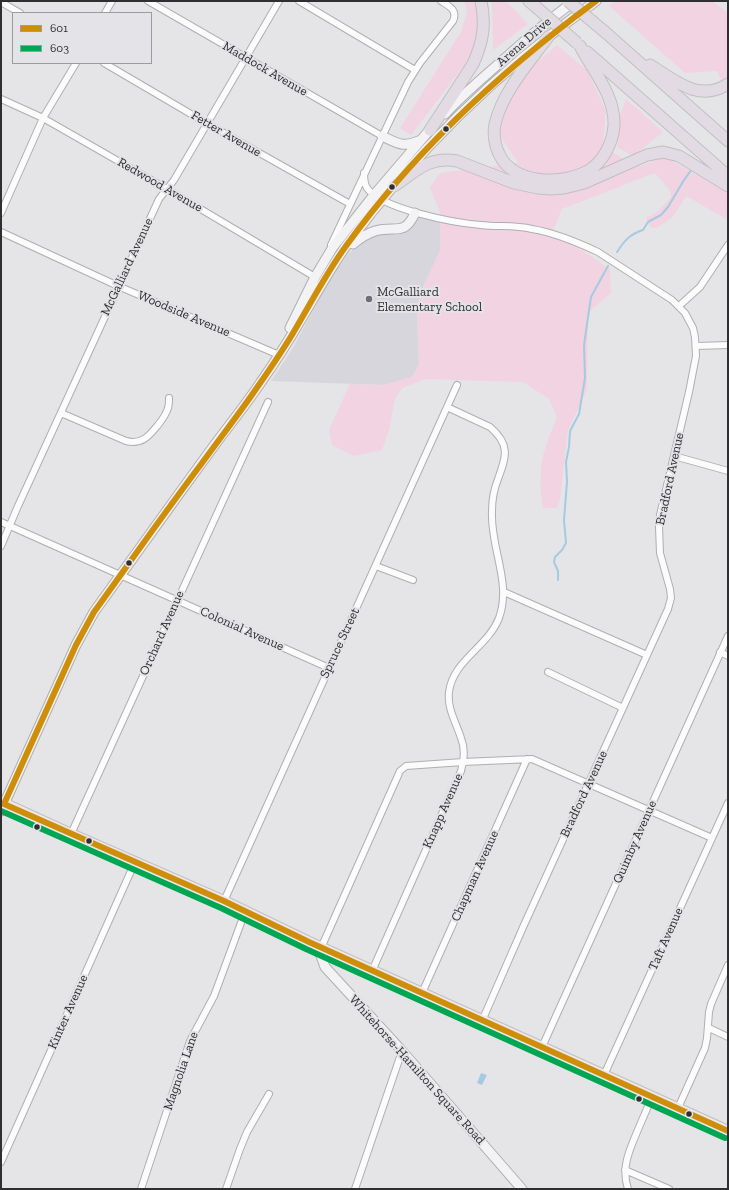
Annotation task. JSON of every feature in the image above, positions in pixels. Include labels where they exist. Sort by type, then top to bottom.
[{"type":"highway","points":[[430,130],[476,56],[483,37],[484,28],[484,17],[481,1]]},
{"type":"highway","points":[[568,1],[620,45],[728,142]]},
{"type":"highway","points":[[532,4],[728,176]]},
{"type":"highway","points":[[548,37],[510,90],[495,125],[494,133],[496,145],[504,162],[517,173],[531,178],[568,178],[588,171],[601,160],[610,144],[614,126],[611,103],[606,90],[579,44]]},
{"type":"highway","points":[[620,45],[684,87],[692,90],[709,91],[728,84]]},
{"type":"highway","points":[[394,186],[432,161],[449,160],[457,161],[526,186],[538,188],[564,188],[584,183],[647,154],[663,152],[679,156],[728,186]]},
{"type":"main road","name":"Arena Drive","points":[[279,355],[295,317],[315,277],[337,242],[374,195],[458,100],[509,54],[575,1]]},
{"type":"main road","name":"Arena Drive","points":[[2,806],[84,630],[94,612],[261,382],[345,248],[394,186],[437,137],[472,102],[516,62],[596,1]]},
{"type":"main road","points":[[382,136],[402,145],[411,144],[422,140]]},
{"type":"main road","points":[[339,258],[352,244],[367,234],[384,229],[402,228],[407,226],[411,222],[416,212]]},
{"type":"main road","points":[[2,806],[135,862],[422,994],[728,1131]]},
{"type":"main road","name":"Whitehorse-Hamilton Square Road","points":[[321,948],[320,953],[325,967],[402,1051],[522,1189]]},
{"type":"street","points":[[106,12],[112,1]]},
{"type":"street","name":"Maddock Avenue","points":[[148,1],[382,136]]},
{"type":"street","name":"McGalliard Avenue","points":[[1,546],[118,286],[159,199],[174,180],[208,124],[279,1]]},
{"type":"street","points":[[299,1],[415,70]]},
{"type":"street","points":[[321,267],[408,82],[415,70],[454,21],[454,10],[441,1]]},
{"type":"street","points":[[1,2],[18,12]]},
{"type":"street","points":[[1,213],[43,118],[75,64]]},
{"type":"street","name":"Fetter Avenue","points":[[106,64],[350,204]]},
{"type":"street","name":"Redwood Avenue","points":[[1,99],[43,118],[167,189],[315,277]]},
{"type":"street","name":"Bradford Avenue","points":[[364,173],[366,188],[382,201],[416,212],[464,223],[512,226],[552,233],[598,252],[679,306],[691,324],[695,337],[696,356],[689,392],[660,515],[660,553],[671,598],[668,609],[482,1020]]},
{"type":"street","name":"Woodside Avenue","points":[[1,232],[118,286],[279,355]]},
{"type":"street","points":[[679,306],[700,288],[728,245]]},
{"type":"street","points":[[696,346],[728,345]]},
{"type":"street","name":"Spruce Street","points":[[224,902],[457,385]]},
{"type":"street","points":[[61,413],[126,441],[135,443],[150,435],[165,416],[169,398]]},
{"type":"street","name":"Orchard Avenue","points":[[71,834],[177,601],[251,431],[268,402]]},
{"type":"street","name":"Knapp Avenue","points":[[372,970],[464,762],[462,738],[450,710],[450,684],[458,668],[487,639],[493,630],[501,612],[504,592],[492,526],[492,513],[494,491],[504,464],[504,445],[499,435],[490,427],[448,407]]},
{"type":"street","points":[[674,456],[728,471]]},
{"type":"street","name":"Colonial Avenue","points":[[1,522],[329,668]]},
{"type":"street","points":[[376,566],[413,580]]},
{"type":"street","points":[[504,592],[647,655]]},
{"type":"street","name":"Quimby Avenue","points":[[542,1048],[728,636]]},
{"type":"street","points":[[720,652],[728,656]]},
{"type":"street","points":[[548,672],[624,708]]},
{"type":"street","name":"Chapman Avenue","points":[[422,994],[527,759]]},
{"type":"street","points":[[321,948],[400,771],[406,766],[532,759],[712,838]]},
{"type":"street","name":"Taft Avenue","points":[[604,1075],[728,803]]},
{"type":"street","name":"Kinter Avenue","points":[[1,1162],[135,862]]},
{"type":"street","name":"Magnolia Lane","points":[[141,1189],[190,1041],[214,996],[245,912]]},
{"type":"street","points":[[678,1108],[705,1048],[711,1004],[728,965]]},
{"type":"street","points":[[708,1028],[728,1037]]},
{"type":"street","points":[[355,1189],[402,1051]]},
{"type":"street","points":[[226,1189],[247,1132],[269,1094]]},
{"type":"street","points":[[628,1189],[625,1170],[628,1153],[652,1097]]},
{"type":"street","points":[[625,1170],[669,1189]]},
{"type":"shaded area","points":[[464,1],[474,1],[478,13],[478,31],[470,58],[411,135],[400,128],[461,32],[467,12]]},
{"type":"shaded area","points":[[492,1],[506,1],[528,24],[493,50]]},
{"type":"shaded area","points":[[616,1],[712,1],[728,13],[728,95],[717,71],[685,73],[609,6]]},
{"type":"shaded area","points":[[557,45],[587,70],[606,111],[603,146],[637,167],[665,157],[728,193],[728,220],[686,196],[672,218],[656,228],[650,227],[646,218],[657,212],[671,197],[670,191],[656,174],[652,174],[562,209],[553,231],[610,269],[611,293],[588,313],[587,390],[568,430],[560,500],[557,508],[543,508],[541,494],[541,471],[543,456],[557,417],[549,399],[523,382],[425,379],[402,388],[395,399],[389,430],[382,450],[354,456],[332,445],[329,430],[350,384],[384,385],[412,377],[419,365],[417,309],[424,285],[440,250],[440,212],[430,187],[440,173],[518,163],[499,134],[511,94],[532,67]]},
{"type":"shaded area","points":[[626,99],[663,132],[633,156],[617,147],[619,118]]},
{"type":"shaded area","name":"McGalliard Elementary School","points":[[419,217],[440,222],[440,251],[424,285],[417,309],[419,365],[412,377],[384,385],[271,381],[293,348],[330,278],[349,253],[366,238]]},
{"type":"water","points":[[481,1073],[487,1075],[482,1085],[477,1083]]},
{"type":"waterway","points":[[617,252],[628,238],[643,230],[648,222],[661,215],[668,207],[692,169]]},
{"type":"waterway","points":[[558,580],[558,571],[554,562],[555,557],[566,543],[564,520],[567,482],[566,462],[570,431],[579,414],[585,378],[584,345],[591,297],[608,266]]},
{"type":"transit line","name":"601","points":[[596,1],[527,55],[461,114],[401,177],[346,246],[326,276],[287,344],[243,408],[94,612],[76,645],[4,804],[224,901],[309,942],[728,1131]]},
{"type":"transit line","name":"603","points":[[1,811],[221,908],[306,949],[725,1138]]},
{"type":"place","name":"McGalliard Elementary School","points":[[369,299]]}]
